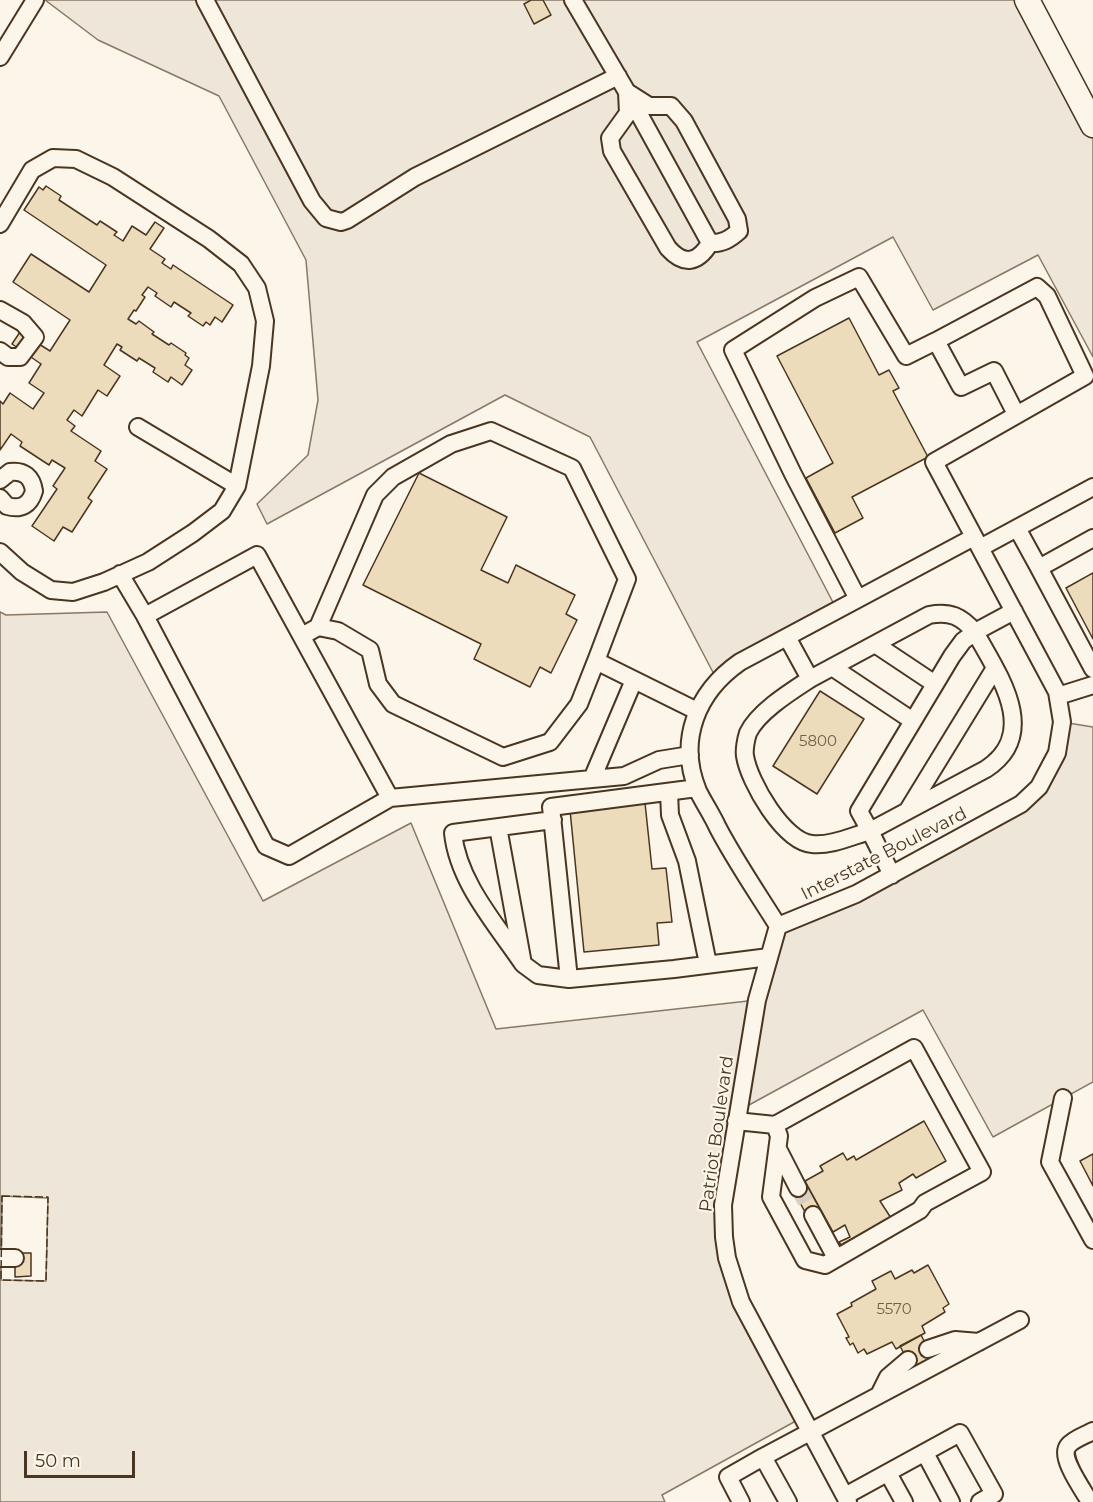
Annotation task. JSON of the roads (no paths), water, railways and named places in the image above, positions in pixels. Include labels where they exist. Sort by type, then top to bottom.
[{"type":"highway","points":[[1028,0],[1093,125]]},
{"type":"street","points":[[0,57],[35,0]]},
{"type":"street","points":[[206,0],[312,201],[326,218],[334,221],[341,222],[353,217],[415,177],[618,76]]},
{"type":"street","points":[[573,0],[618,76],[710,243]]},
{"type":"street","points":[[627,92],[628,113],[610,138],[612,151],[668,248],[676,257],[686,260],[696,259],[705,252],[710,243]]},
{"type":"street","points":[[627,92],[650,106],[671,106],[684,121],[737,219],[739,231],[730,239],[719,244],[710,243]]},
{"type":"street","points":[[0,224],[32,170],[52,158],[76,159],[113,177],[200,232],[241,264],[257,288],[265,321],[261,366],[237,486],[222,511],[148,562],[73,592],[51,590],[22,572],[0,552]]},
{"type":"street","points":[[858,599],[732,350],[815,298],[859,277],[906,356],[1037,287],[1047,296],[1085,376],[1016,414],[994,371],[961,387],[936,341]]},
{"type":"street","points":[[0,310],[23,323],[35,337],[20,357],[8,357],[0,351]]},
{"type":"street","name":"Interstate Boulevard","points":[[778,926],[856,894],[1011,811],[1039,787],[1054,763],[1062,722],[1058,696],[1050,677],[934,462],[1016,414]]},
{"type":"street","points":[[138,427],[237,486]]},
{"type":"street","points":[[302,636],[318,627],[375,495],[393,477],[451,444],[491,431],[572,468],[627,579],[579,704],[550,742],[503,757],[393,705],[378,684],[370,650],[338,631],[318,627]]},
{"type":"street","points":[[0,480],[10,472],[17,471],[30,477],[33,484],[32,498],[27,503],[14,508],[2,505]]},
{"type":"street","points":[[778,926],[732,854],[698,788],[692,771],[691,732],[697,711],[710,689],[727,670],[858,599],[977,543],[1017,528],[1093,486]]},
{"type":"street","points":[[1017,528],[1093,669]]},
{"type":"street","points":[[1039,568],[1093,538]]},
{"type":"street","points":[[145,616],[257,555],[390,798]]},
{"type":"street","points":[[120,574],[145,616],[266,846],[289,856],[390,798],[624,776],[658,760],[690,755]]},
{"type":"street","points":[[892,875],[859,811],[963,641],[1014,611]]},
{"type":"street","points":[[943,612],[955,615],[966,621],[975,632],[1006,690],[1013,713],[1012,733],[1005,751],[997,762],[870,831],[824,844],[809,844],[798,840],[784,828],[765,802],[751,774],[745,754],[747,735],[757,720],[810,679],[929,615],[943,612]]},
{"type":"street","points":[[787,637],[810,679]]},
{"type":"street","points":[[874,644],[935,684]]},
{"type":"street","points":[[596,662],[697,711]]},
{"type":"street","points":[[832,667],[913,721]]},
{"type":"street","points":[[908,810],[995,668]]},
{"type":"street","points":[[592,779],[634,680]]},
{"type":"street","points":[[1058,696],[1093,685]]},
{"type":"street","points":[[569,979],[551,807],[698,788]]},
{"type":"street","points":[[669,792],[670,815],[687,861],[708,964]]},
{"type":"street","points":[[553,820],[453,833],[456,855],[474,893],[523,964],[538,975],[569,979],[769,957]]},
{"type":"street","points":[[498,827],[523,964]]},
{"type":"street","name":"Patriot Boulevard","points":[[778,926],[757,1000],[723,1205],[724,1237],[727,1258],[741,1302],[847,1499]]},
{"type":"street","points":[[736,1121],[775,1125],[914,1048],[982,1172],[925,1203],[920,1210],[825,1265],[805,1260],[771,1197],[779,1136],[775,1125]]},
{"type":"street","points":[[1063,1098],[1050,1162],[1093,1240]]},
{"type":"street","points":[[778,1149],[798,1188]]},
{"type":"street","points":[[813,1215],[836,1258]]},
{"type":"street","points":[[741,1502],[728,1477],[1020,1320]]},
{"type":"street","points":[[928,1349],[955,1340],[979,1342]]},
{"type":"street","points":[[879,1395],[888,1377],[908,1360]]},
{"type":"street","points":[[1090,1502],[1068,1462],[1066,1452],[1069,1444],[1093,1431]]},
{"type":"street","points":[[847,1499],[960,1433],[994,1494],[980,1502]]},
{"type":"street","points":[[925,1453],[951,1502]]},
{"type":"street","points":[[764,1457],[788,1502]]},
{"type":"street","points":[[888,1473],[904,1502]]},
{"type":"tunnel","points":[[798,1188],[813,1215]]}]
